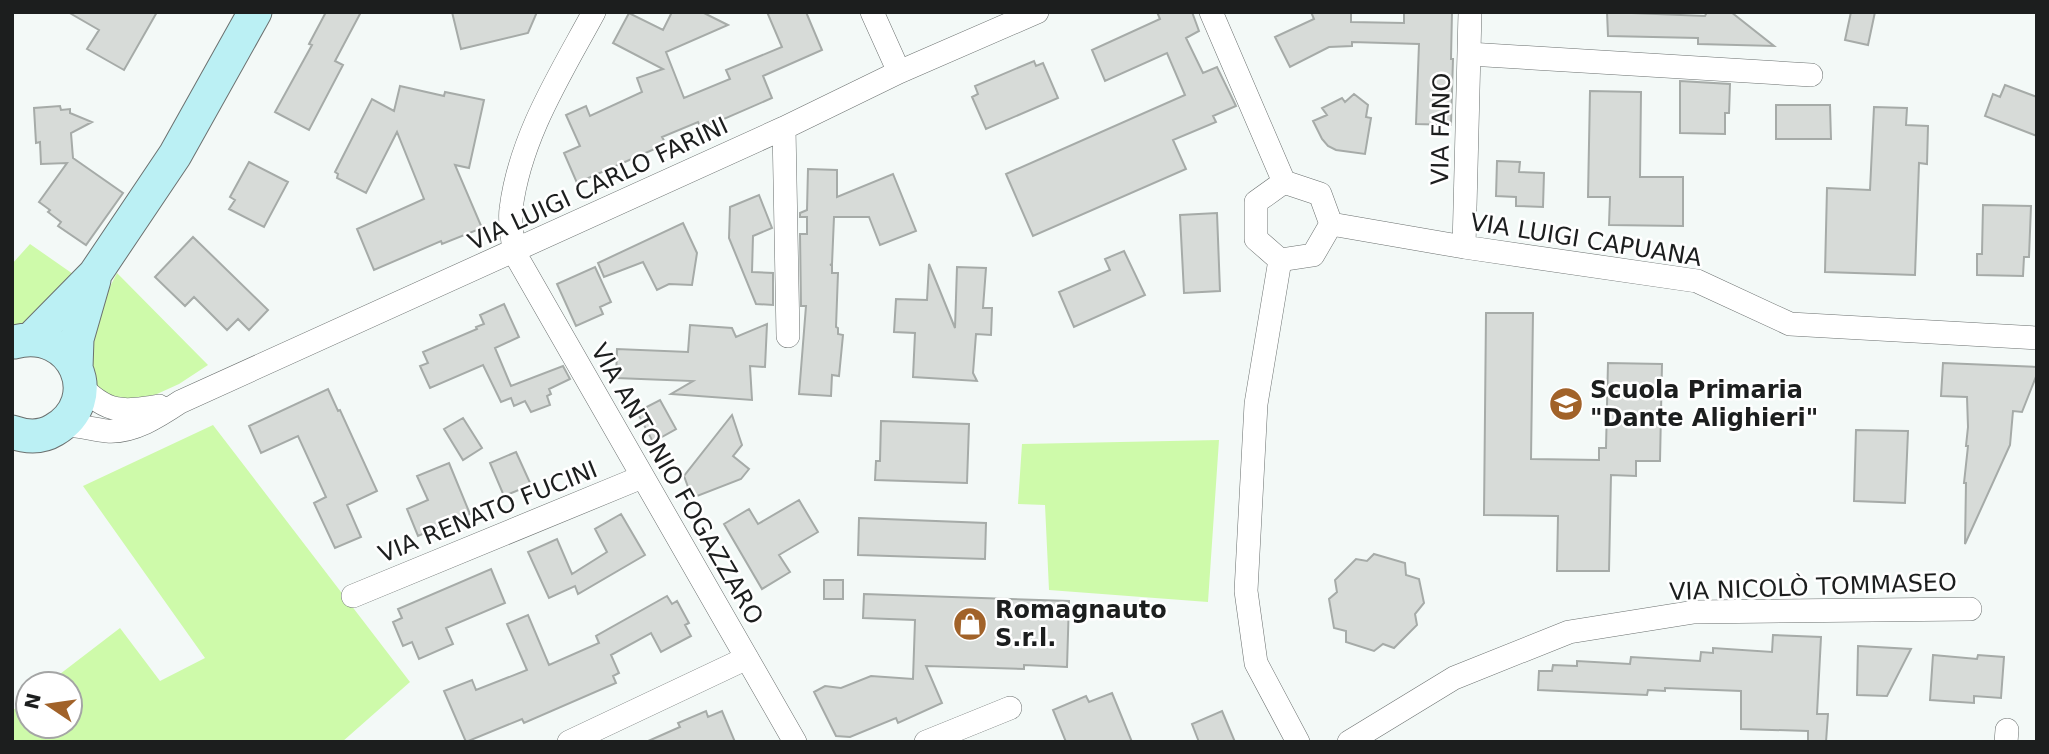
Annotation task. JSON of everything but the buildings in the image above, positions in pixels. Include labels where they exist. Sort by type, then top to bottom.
[{"type":"main road","points":[[22,341],[95,274],[175,155],[256,12]]},
{"type":"main road","points":[[12,432],[37,436],[50,433],[70,417],[76,407],[77,340],[95,274]]},
{"type":"main road","points":[[22,341],[46,341],[58,346],[69,356],[78,377]]},
{"type":"street","points":[[514,252],[510,211],[532,128],[594,12]]},
{"type":"street","points":[[872,12],[899,72]]},
{"type":"street","name":"VIA LUIGI CARLO FARINI","points":[[62,425],[121,430],[160,415],[180,402],[514,252],[899,72],[1037,12]]},
{"type":"street","points":[[1211,12],[1284,182],[1320,194],[1331,223],[1313,255],[1280,260],[1256,239],[1256,202],[1284,182]]},
{"type":"street","name":"VIA FANO","points":[[1464,247],[1470,12]]},
{"type":"street","points":[[1469,54],[1811,75]]},
{"type":"street","points":[[784,128],[788,336]]},
{"type":"street","name":"VIA LUIGI CAPUANA","points":[[1331,223],[1464,247],[1697,281],[1790,324],[2037,338]]},
{"type":"street","name":"VIA ANTONIO FOGAZZARO","points":[[514,252],[795,742]]},
{"type":"street","points":[[1280,260],[1256,404],[1246,591],[1255,663],[1298,742]]},
{"type":"street","name":"VIA LUIGI CARLO FARINI","points":[[78,377],[92,398],[107,407],[127,411],[180,402]]},
{"type":"street","name":"VIA RENATO FUCINI","points":[[353,596],[642,477]]},
{"type":"street","name":"VIA NICOLÒ TOMMASEO","points":[[1349,742],[1454,678],[1569,632],[1695,612],[1970,609]]},
{"type":"street","points":[[569,742],[747,658]]},
{"type":"street","points":[[926,742],[1010,708]]},
{"type":"green space","points":[[30,244],[73,274],[37,320],[12,331],[12,264]]},
{"type":"green space","points":[[117,273],[208,365],[179,384],[130,402],[102,392],[92,377],[88,330]]},
{"type":"green space","points":[[213,425],[410,682],[342,742],[12,742],[14,710],[14,740],[84,740],[84,670],[65,670],[120,628],[160,681],[205,658],[83,486]]},
{"type":"green space","points":[[1219,440],[1208,602],[1049,590],[1045,505],[1018,504],[1022,444]]},
{"type":"place","name":"Scuola Primaria \"Dante Alighieri\"","points":[[1566,404]]},
{"type":"place","name":"Romagnauto S.r.l.","points":[[970,624]]}]
